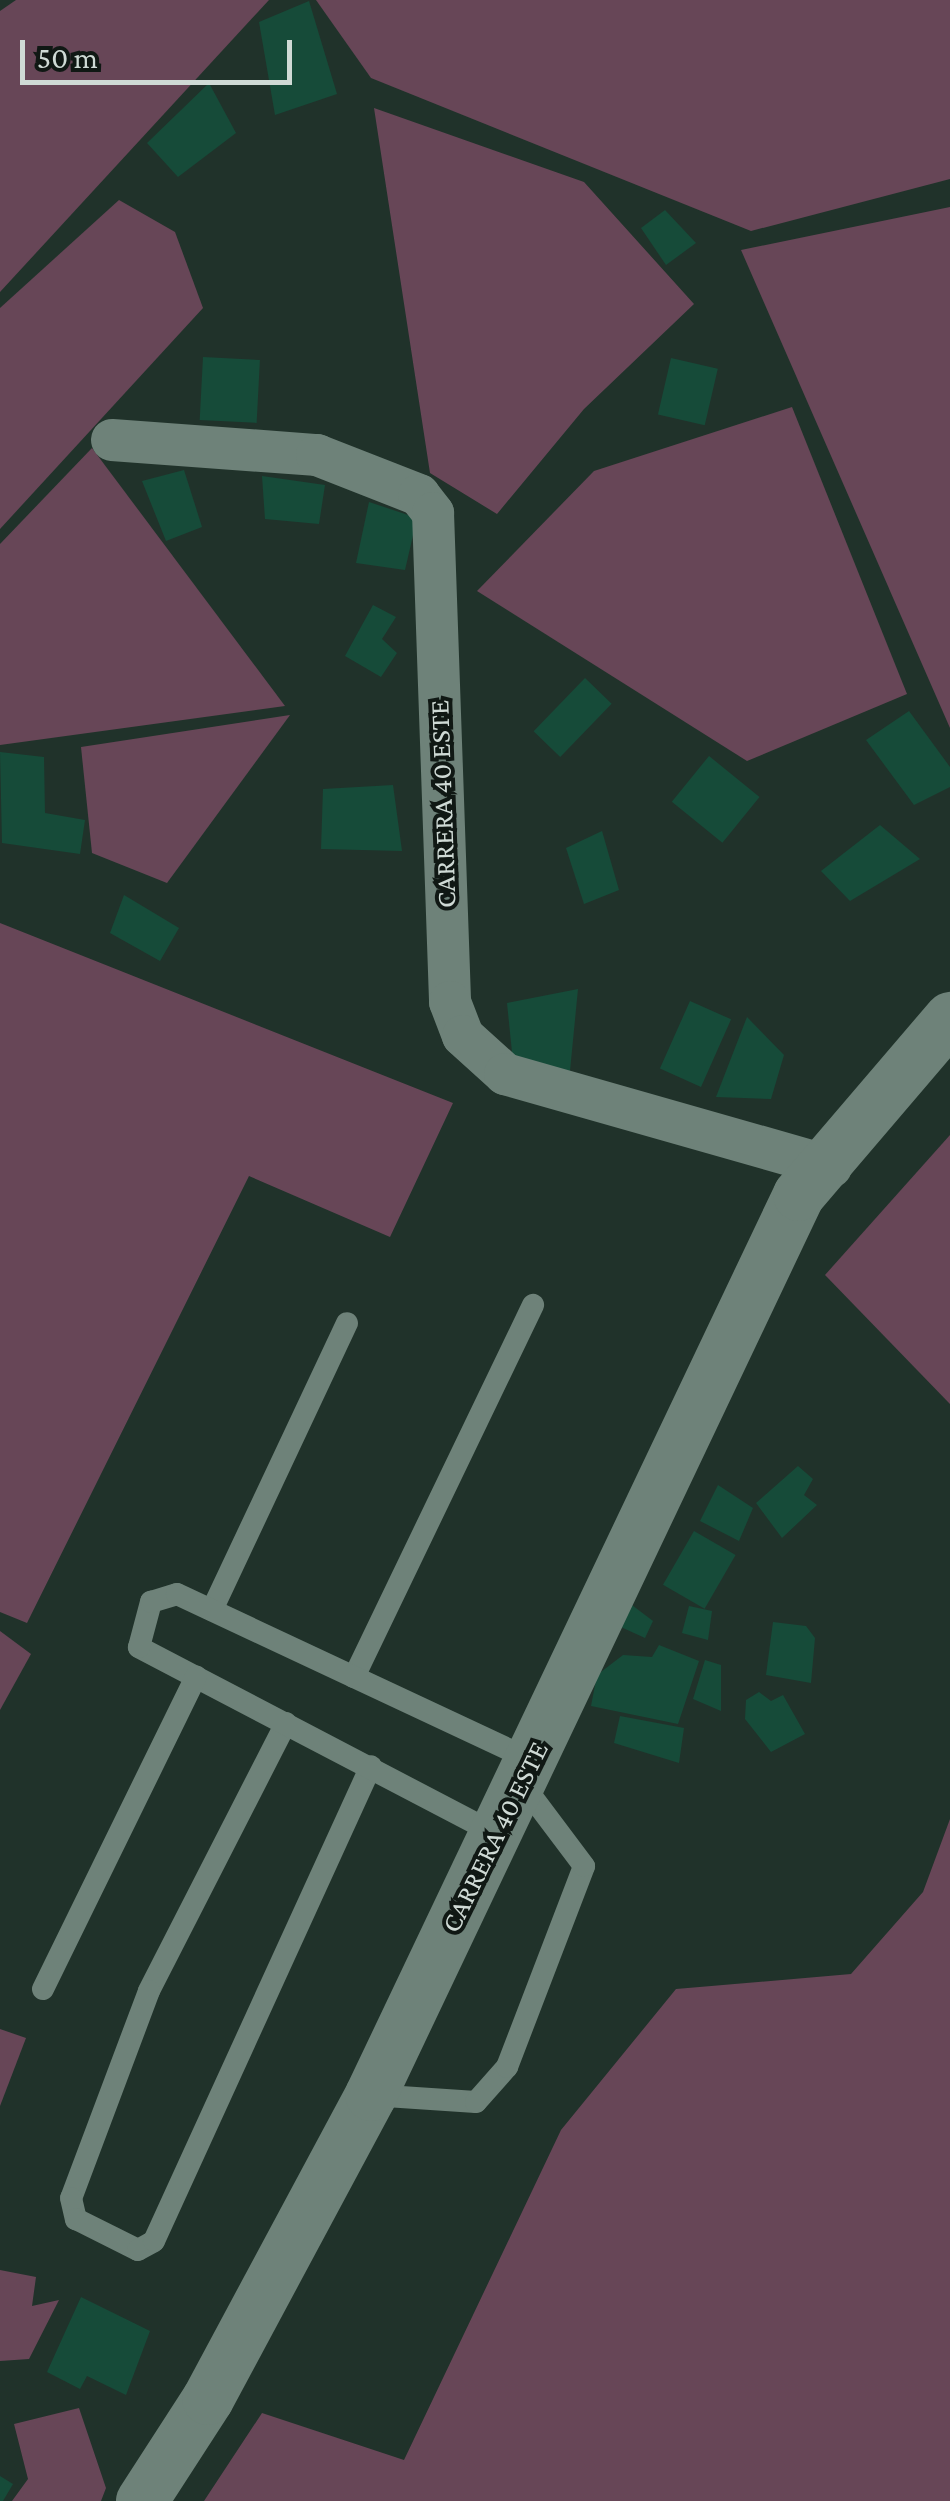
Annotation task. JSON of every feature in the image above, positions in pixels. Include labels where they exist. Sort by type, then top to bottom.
[{"type":"street","name":"CARRERA 40 ESTE","points":[[112,440],[317,455],[419,494],[433,513],[450,1002],[462,1036],[505,1074],[831,1167]]},
{"type":"street","name":"CARRERA 40 ESTE","points":[[142,2501],[208,2399],[371,2095],[799,1195],[831,1167],[950,1018]]},
{"type":"lane","points":[[354,1677],[532,1305]]},
{"type":"lane","points":[[212,1610],[347,1323]]},
{"type":"lane","points":[[371,2095],[476,2102],[506,2066],[584,1866],[526,1771],[354,1677],[212,1610],[160,1595],[137,1638],[196,1676],[496,1834]]},
{"type":"lane","points":[[43,1989],[196,1676]]},
{"type":"lane","points":[[286,1723],[149,1991],[71,2198],[76,2220],[138,2250],[154,2241],[371,1766]]},
{"type":"shaded area","points":[[16,0],[269,0],[0,292],[0,11]]},
{"type":"shaded area","points":[[316,0],[950,0],[950,179],[751,231],[371,78]]},
{"type":"shaded area","points":[[374,108],[584,182],[694,304],[584,409],[497,514],[430,473]]},
{"type":"shaded area","points":[[119,200],[175,232],[203,308],[0,529],[0,308]]},
{"type":"shaded area","points":[[950,207],[950,728],[741,250]]},
{"type":"shaded area","points":[[792,407],[907,694],[747,761],[477,591],[594,471]]},
{"type":"shaded area","points":[[92,448],[285,706],[0,745],[0,544]]},
{"type":"shaded area","points":[[290,715],[167,883],[92,853],[81,747]]},
{"type":"shaded area","points":[[0,923],[453,1103],[390,1237],[249,1176],[27,1623],[0,1612]]},
{"type":"shaded area","points":[[950,1135],[950,1404],[825,1275]]},
{"type":"shaded area","points":[[0,1631],[31,1654],[0,1710]]},
{"type":"shaded area","points":[[950,1819],[950,2501],[204,2501],[262,2413],[404,2460],[561,2130],[676,1989],[851,1974],[923,1892]]},
{"type":"shaded area","points":[[0,2029],[26,2038],[0,2106]]},
{"type":"shaded area","points":[[0,2270],[36,2277],[32,2306],[59,2300],[29,2359],[0,2361]]},
{"type":"shaded area","points":[[79,2408],[106,2488],[101,2501],[12,2501],[28,2479],[14,2424]]},
{"type":"building","points":[[309,1],[337,94],[275,115],[259,22]]},
{"type":"building","points":[[209,83],[236,133],[178,177],[147,143]]},
{"type":"building","points":[[665,210],[696,243],[666,265],[641,228]]},
{"type":"building","points":[[203,357],[260,360],[257,423],[200,420]]},
{"type":"building","points":[[671,358],[718,369],[705,425],[658,415]]},
{"type":"building","points":[[184,470],[202,527],[166,541],[142,481]]},
{"type":"building","points":[[262,476],[325,485],[319,524],[265,519]]},
{"type":"building","points":[[369,502],[417,518],[405,570],[356,563]]},
{"type":"building","points":[[373,605],[396,617],[382,639],[397,653],[381,677],[345,656]]},
{"type":"building","points":[[585,678],[612,704],[560,757],[534,731]]},
{"type":"building","points":[[909,711],[950,767],[950,787],[914,805],[866,740]]},
{"type":"building","points":[[0,752],[44,757],[45,813],[85,820],[80,854],[2,843]]},
{"type":"building","points":[[709,756],[760,797],[722,843],[672,802]]},
{"type":"building","points":[[393,785],[402,851],[321,849],[323,789]]},
{"type":"building","points":[[880,825],[920,859],[850,901],[821,871]]},
{"type":"building","points":[[602,831],[619,890],[584,904],[566,848]]},
{"type":"building","points":[[124,895],[179,928],[160,961],[110,933]]},
{"type":"building","points":[[578,989],[570,1071],[513,1062],[507,1003]]},
{"type":"building","points":[[690,1001],[731,1019],[701,1087],[660,1069]]},
{"type":"building","points":[[747,1017],[784,1055],[771,1099],[716,1097]]},
{"type":"building","points":[[798,1466],[813,1479],[804,1495],[817,1505],[782,1538],[756,1503]]},
{"type":"building","points":[[718,1485],[753,1508],[739,1541],[700,1521]]},
{"type":"building","points":[[694,1531],[736,1555],[705,1609],[663,1585]]},
{"type":"building","points":[[624,1599],[653,1621],[645,1638],[612,1623]]},
{"type":"building","points":[[689,1606],[712,1611],[708,1640],[682,1633]]},
{"type":"building","points":[[773,1622],[806,1626],[815,1638],[811,1683],[766,1675]]},
{"type":"building","points":[[659,1645],[699,1661],[678,1724],[591,1706],[597,1675],[623,1655],[652,1657]]},
{"type":"building","points":[[705,1660],[721,1665],[721,1711],[693,1699]]},
{"type":"building","points":[[759,1692],[771,1701],[783,1695],[805,1734],[771,1752],[745,1719],[746,1700]]},
{"type":"building","points":[[620,1716],[684,1728],[679,1763],[614,1743]]},
{"type":"building","points":[[81,2297],[150,2331],[126,2395],[87,2376],[80,2389],[47,2372]]},
{"type":"building","points":[[0,2476],[13,2484],[3,2501],[0,2501]]}]
